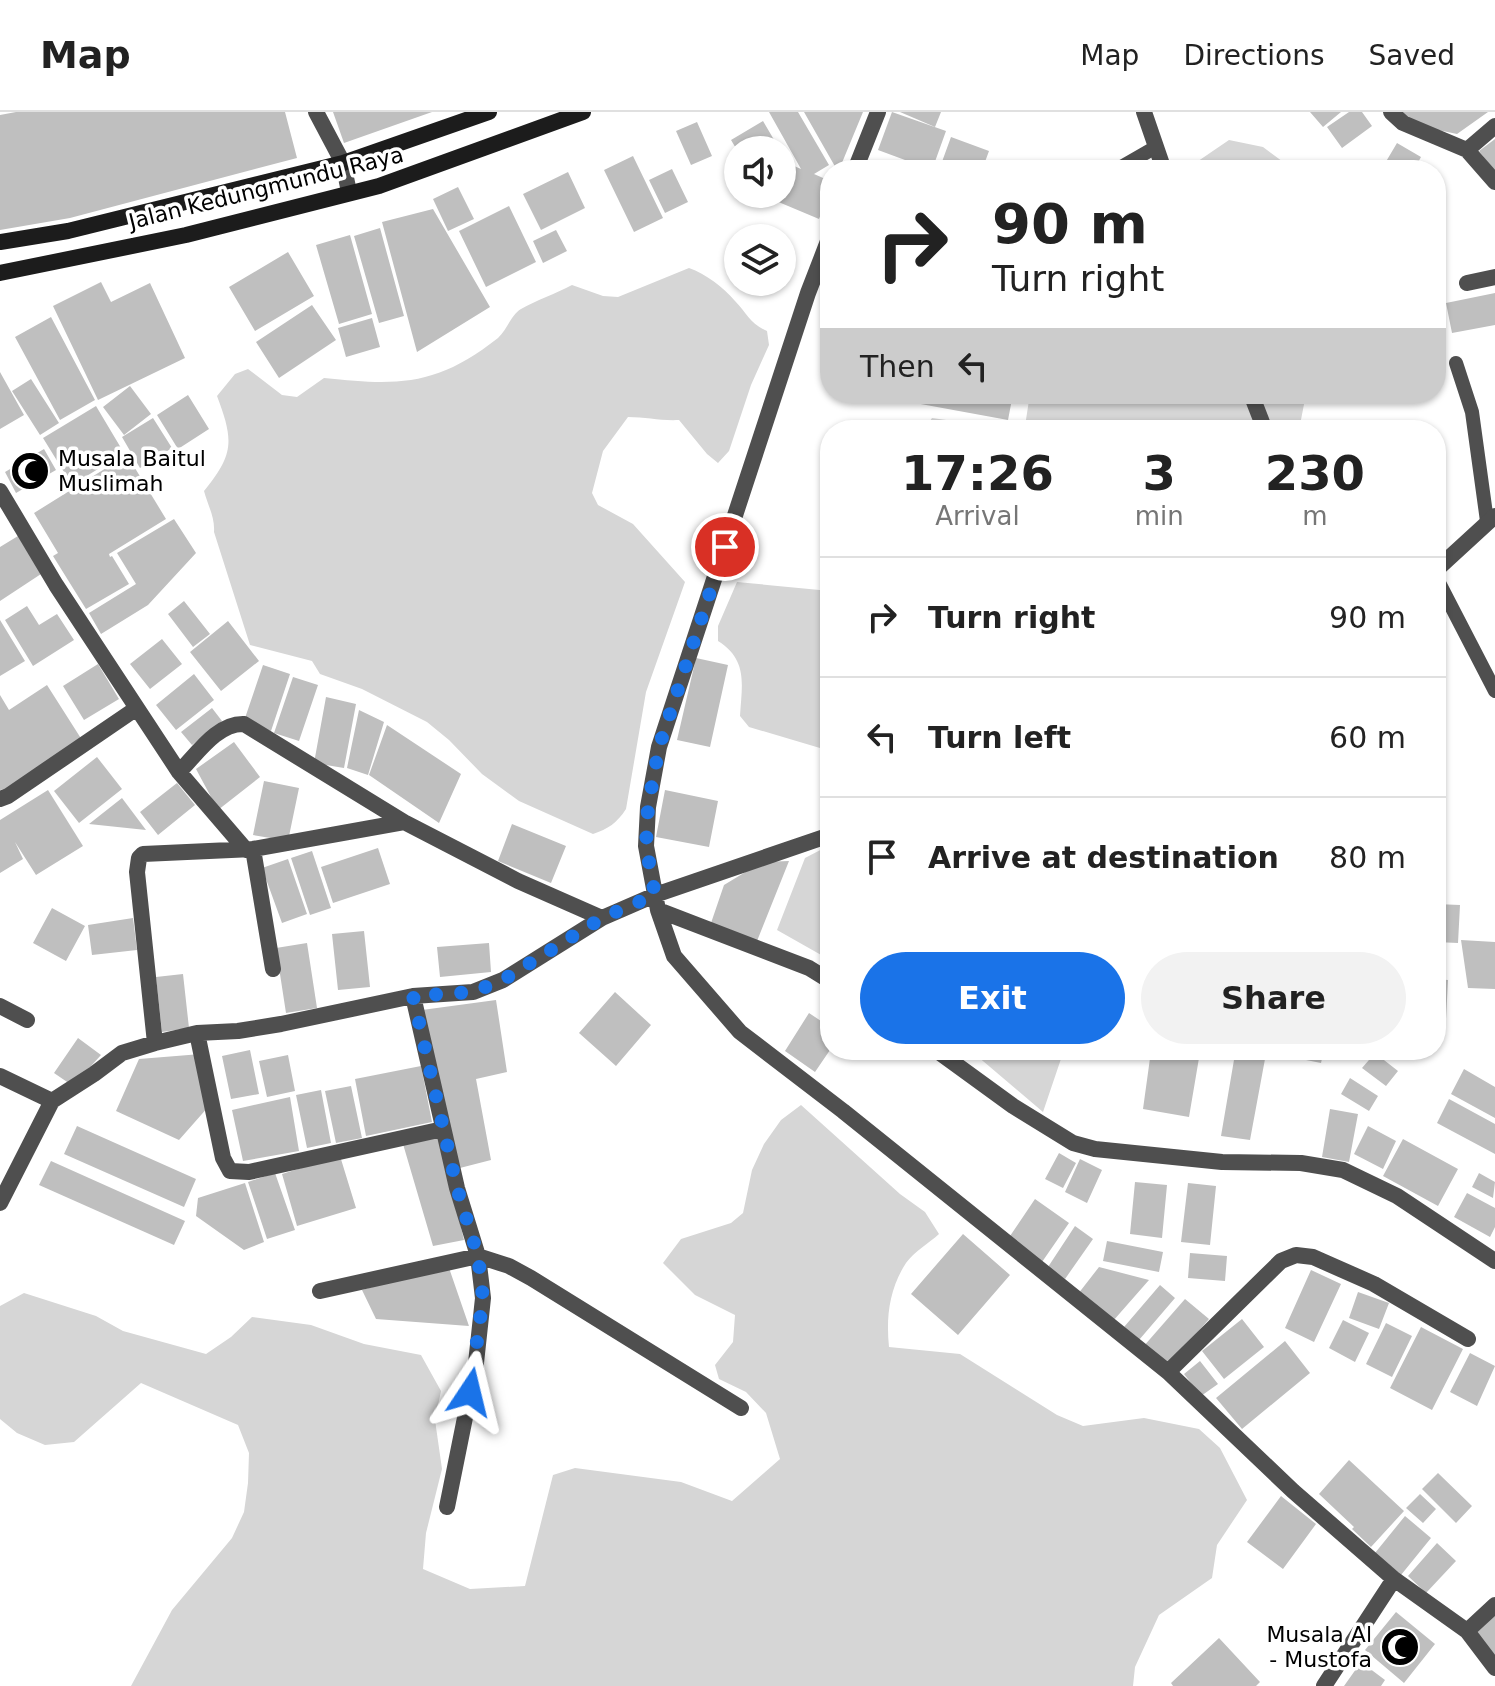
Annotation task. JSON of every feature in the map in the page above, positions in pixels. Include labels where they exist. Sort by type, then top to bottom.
[{"type":"main road","name":"Jalan Kedungmundu Raya","points":[[0,242],[68,231],[343,163],[489,112]]},
{"type":"main road","name":"Jalan Kedungmundu Raya","points":[[0,273],[186,235],[379,186],[583,112]]},
{"type":"street","points":[[316,112],[343,163],[349,192]]},
{"type":"street","points":[[859,160],[878,112]]},
{"type":"street","points":[[1144,112],[1161,160]]},
{"type":"street","points":[[1391,112],[1403,123],[1467,150],[1495,182]]},
{"type":"street","points":[[1467,150],[1495,126]]},
{"type":"street","points":[[820,262],[659,747],[648,807],[646,846],[656,902],[674,956],[740,1032],[855,1120],[1168,1372],[1293,1491],[1394,1579],[1467,1631],[1495,1668]]},
{"type":"street","points":[[1467,283],[1495,277]]},
{"type":"street","points":[[0,491],[56,585],[179,772],[250,849],[273,969]]},
{"type":"street","points":[[1446,561],[1491,519]]},
{"type":"street","points":[[0,799],[137,708]]},
{"type":"street","points":[[179,772],[222,729],[233,724],[244,724],[404,822],[518,881],[602,918]]},
{"type":"street","points":[[155,1043],[137,872],[139,858],[147,853],[250,849],[404,822]]},
{"type":"street","points":[[0,1203],[52,1101],[122,1053],[197,1033],[281,1024],[413,996],[473,992],[503,980],[602,918],[656,902],[820,839]]},
{"type":"street","points":[[656,902],[820,975]]},
{"type":"street","points":[[413,996],[443,1129],[478,1256],[483,1298],[476,1363],[447,1507]]},
{"type":"street","points":[[0,1006],[27,1020]]},
{"type":"street","points":[[197,1033],[223,1158],[230,1171],[249,1172],[443,1129]]},
{"type":"street","points":[[950,1060],[1013,1106],[1073,1143],[1095,1149],[1222,1162],[1301,1163],[1343,1170],[1397,1196],[1495,1261]]},
{"type":"street","points":[[0,1076],[52,1101]]},
{"type":"street","points":[[1168,1372],[1281,1261],[1296,1255],[1313,1257],[1374,1284],[1468,1339]]},
{"type":"street","points":[[320,1291],[478,1256],[509,1266],[531,1278],[741,1408]]},
{"type":"street","points":[[1324,1686],[1394,1579]]},
{"type":"street","points":[[1467,1631],[1495,1605]]},
{"type":"lane","points":[[1133,160],[1156,147]]},
{"type":"lane","points":[[1456,363],[1472,412],[1491,519]]},
{"type":"lane","points":[[1446,596],[1495,691]]},
{"type":"shaded area","points":[[1229,140],[1263,147],[1281,160],[1200,160]]},
{"type":"shaded area","points":[[689,268],[720,286],[724,296],[730,296],[753,322],[767,331],[769,345],[751,385],[729,451],[718,463],[679,420],[628,417],[603,451],[592,493],[598,505],[633,524],[685,582],[646,692],[626,809],[616,822],[593,834],[519,801],[482,774],[427,722],[362,689],[320,674],[312,661],[250,645],[204,491],[226,457],[228,436],[217,396],[235,374],[248,369],[282,395],[297,397],[324,378],[374,382],[416,379],[456,366],[476,354],[498,338],[521,309],[572,285],[603,296],[618,297]]},
{"type":"shaded area","points":[[1028,404],[1304,404],[1301,420],[1026,420]]},
{"type":"shaded area","points":[[737,582],[820,590],[820,748],[749,727],[740,716],[742,683],[739,665],[728,648],[718,641],[718,626]]},
{"type":"shaded area","points":[[820,850],[820,954],[777,930],[805,858]]},
{"type":"shaded area","points":[[982,1060],[1061,1060],[1043,1112]]},
{"type":"shaded area","points":[[801,1105],[900,1194],[925,1212],[939,1234],[909,1259],[900,1273],[892,1293],[889,1347],[960,1354],[1057,1415],[1083,1426],[1144,1418],[1199,1429],[1220,1448],[1247,1500],[1217,1545],[1212,1578],[1159,1615],[1135,1667],[1133,1686],[131,1686],[172,1610],[232,1538],[244,1512],[249,1453],[238,1425],[141,1383],[74,1442],[45,1445],[17,1433],[0,1419],[0,1306],[24,1293],[96,1316],[123,1331],[206,1354],[231,1337],[252,1317],[311,1325],[364,1344],[421,1355],[441,1391],[435,1420],[442,1469],[426,1533],[423,1569],[470,1589],[525,1586],[553,1475],[575,1468],[681,1482],[732,1501],[780,1459],[766,1413],[746,1392],[719,1379],[715,1365],[733,1342],[735,1315],[695,1295],[663,1263],[681,1239],[731,1223],[743,1213],[752,1170],[764,1144],[781,1120]]},
{"type":"building","points":[[16,112],[285,112],[297,158],[70,218],[0,230],[0,115]]},
{"type":"building","points":[[333,112],[432,112],[344,143]]},
{"type":"building","points":[[769,112],[798,112],[826,160],[820,160],[820,170],[814,174],[820,177],[819,219],[793,208],[796,208],[796,167],[801,169],[796,160],[796,136],[782,136]]},
{"type":"building","points":[[804,112],[863,112],[843,160],[831,160]]},
{"type":"building","points":[[892,112],[946,131],[936,160],[905,160],[878,150]]},
{"type":"building","points":[[900,112],[941,112],[935,127]]},
{"type":"building","points":[[1310,112],[1341,112],[1323,127]]},
{"type":"building","points":[[1349,112],[1362,112],[1372,126],[1342,148],[1327,127]]},
{"type":"building","points":[[1396,112],[1488,112],[1457,134],[1405,123]]},
{"type":"building","points":[[763,121],[772,136],[738,136]]},
{"type":"building","points":[[697,122],[712,156],[691,165],[676,131]]},
{"type":"building","points":[[951,137],[989,151],[986,160],[943,160]]},
{"type":"building","points":[[1495,139],[1495,172],[1479,151]]},
{"type":"building","points":[[1397,143],[1421,157],[1419,160],[1387,160]]},
{"type":"building","points":[[633,156],[663,218],[634,232],[604,170]]},
{"type":"building","points":[[672,169],[688,202],[665,213],[649,180]]},
{"type":"building","points":[[568,172],[585,208],[541,230],[523,194]]},
{"type":"building","points":[[458,187],[474,219],[448,231],[433,199]]},
{"type":"building","points":[[509,206],[536,262],[486,287],[459,231]]},
{"type":"building","points":[[433,209],[490,307],[417,352],[382,222]]},
{"type":"building","points":[[380,228],[404,316],[379,323],[354,236]]},
{"type":"building","points":[[556,230],[567,251],[543,263],[533,241]]},
{"type":"building","points":[[350,235],[372,314],[339,324],[316,245]]},
{"type":"building","points":[[288,252],[314,296],[255,331],[229,287]]},
{"type":"building","points":[[101,282],[111,302],[150,283],[185,358],[98,400],[53,306]]},
{"type":"building","points":[[1495,293],[1495,325],[1452,333],[1446,303]]},
{"type":"building","points":[[312,305],[336,340],[279,378],[256,342]]},
{"type":"building","points":[[51,317],[95,400],[60,420],[15,337]]},
{"type":"building","points":[[372,318],[380,347],[346,357],[338,328]]},
{"type":"building","points":[[0,372],[24,415],[0,429]]},
{"type":"building","points":[[31,379],[59,423],[40,435],[12,391]]},
{"type":"building","points":[[130,386],[151,414],[124,435],[103,407]]},
{"type":"building","points":[[188,395],[209,429],[178,449],[157,415]]},
{"type":"building","points":[[921,404],[1011,404],[1008,420]]},
{"type":"building","points":[[96,406],[124,453],[72,485],[43,438]]},
{"type":"building","points":[[153,418],[172,448],[140,468],[122,437]]},
{"type":"building","name":"Musala Baitul Muslimah","points":[[44,449],[56,470],[16,493],[5,472]]},
{"type":"building","points":[[127,455],[166,519],[109,554],[129,584],[86,609],[53,556],[58,553],[34,513]]},
{"type":"building","points":[[174,519],[196,553],[148,605],[101,634],[89,613],[136,584],[117,553]]},
{"type":"building","points":[[18,536],[41,574],[0,601],[0,547]]},
{"type":"building","points":[[184,601],[210,634],[193,647],[168,614]]},
{"type":"building","points":[[27,606],[39,625],[57,614],[74,640],[33,666],[5,620]]},
{"type":"building","points":[[0,620],[25,661],[0,676]]},
{"type":"building","points":[[228,621],[259,661],[221,691],[190,652]]},
{"type":"building","points":[[162,639],[182,664],[150,689],[130,664]]},
{"type":"building","points":[[696,658],[728,665],[710,747],[677,740]]},
{"type":"building","points":[[98,664],[119,699],[84,720],[63,686]]},
{"type":"building","points":[[263,665],[290,674],[271,731],[244,721]]},
{"type":"building","points":[[194,674],[214,700],[176,730],[156,705]]},
{"type":"building","points":[[293,677],[318,685],[299,741],[274,733]]},
{"type":"building","points":[[47,685],[82,740],[21,785],[0,790],[0,695],[9,710]]},
{"type":"building","points":[[326,697],[356,704],[344,768],[314,763]]},
{"type":"building","points":[[212,708],[222,721],[192,745],[181,732]]},
{"type":"building","points":[[359,710],[384,722],[368,775],[347,768]]},
{"type":"building","points":[[387,725],[461,774],[439,823],[369,775]]},
{"type":"building","points":[[234,742],[260,777],[218,810],[196,769]]},
{"type":"building","points":[[97,757],[122,789],[79,823],[54,791]]},
{"type":"building","points":[[264,781],[299,788],[288,841],[253,835]]},
{"type":"building","points":[[177,783],[195,805],[158,835],[140,812]]},
{"type":"building","points":[[48,790],[83,846],[36,875],[15,842],[23,859],[0,873],[0,820]]},
{"type":"building","points":[[665,790],[718,801],[709,847],[656,837]]},
{"type":"building","points":[[122,798],[146,830],[89,824]]},
{"type":"building","points":[[512,824],[566,846],[551,883],[498,861]]},
{"type":"building","points":[[378,848],[390,884],[333,903],[321,867]]},
{"type":"building","points":[[312,851],[331,908],[310,915],[291,858]]},
{"type":"building","points":[[288,859],[307,914],[282,923],[262,868]]},
{"type":"building","points":[[789,861],[757,941],[711,923],[724,885],[762,862]]},
{"type":"building","points":[[1446,904],[1460,905],[1458,943],[1446,942]]},
{"type":"building","points":[[52,908],[85,926],[66,961],[33,943]]},
{"type":"building","points":[[133,918],[137,950],[92,955],[88,925]]},
{"type":"building","points":[[364,931],[370,987],[338,990],[332,934]]},
{"type":"building","points":[[1461,940],[1495,942],[1495,989],[1468,988]]},
{"type":"building","points":[[307,943],[317,1008],[286,1013],[276,948]]},
{"type":"building","points":[[489,943],[491,972],[440,977],[437,947]]},
{"type":"building","points":[[183,974],[189,1028],[162,1032],[156,977]]},
{"type":"building","points":[[615,992],[651,1025],[616,1066],[579,1033]]},
{"type":"building","points":[[496,1000],[507,1072],[476,1079],[491,1160],[456,1169],[422,1010]]},
{"type":"building","points":[[809,1013],[820,1020],[820,1060],[823,1060],[815,1072],[785,1051]]},
{"type":"building","points":[[78,1038],[101,1055],[73,1086],[54,1073]]},
{"type":"building","points":[[250,1050],[259,1094],[231,1099],[222,1056]]},
{"type":"building","points":[[201,1054],[209,1106],[179,1140],[116,1111],[139,1059]]},
{"type":"building","points":[[288,1055],[295,1091],[267,1097],[259,1061]]},
{"type":"building","points":[[1150,1060],[1199,1060],[1189,1117],[1143,1109]]},
{"type":"building","points":[[1234,1060],[1265,1060],[1250,1140],[1221,1136]]},
{"type":"building","points":[[1369,1060],[1384,1060],[1398,1071],[1386,1086],[1362,1068]]},
{"type":"building","points":[[421,1066],[432,1122],[366,1136],[355,1079]]},
{"type":"building","points":[[1464,1069],[1495,1087],[1495,1118],[1451,1094]]},
{"type":"building","points":[[1350,1078],[1378,1096],[1369,1111],[1341,1094]]},
{"type":"building","points":[[351,1086],[362,1138],[336,1143],[325,1091]]},
{"type":"building","points":[[321,1090],[331,1143],[307,1148],[296,1095]]},
{"type":"building","points":[[290,1097],[299,1151],[243,1161],[232,1110]]},
{"type":"building","points":[[1449,1099],[1495,1124],[1495,1154],[1437,1123]]},
{"type":"building","points":[[1330,1109],[1358,1114],[1349,1162],[1322,1157]]},
{"type":"building","points":[[77,1126],[196,1179],[184,1207],[64,1154]]},
{"type":"building","points":[[1368,1126],[1396,1141],[1383,1169],[1354,1154]]},
{"type":"building","points":[[439,1135],[464,1240],[433,1246],[403,1144]]},
{"type":"building","points":[[1403,1139],[1458,1169],[1438,1206],[1383,1176]]},
{"type":"building","points":[[1059,1153],[1076,1163],[1063,1188],[1045,1179]]},
{"type":"building","points":[[340,1156],[356,1208],[297,1226],[282,1174]]},
{"type":"building","points":[[1080,1159],[1102,1170],[1087,1203],[1065,1192]]},
{"type":"building","points":[[51,1161],[185,1221],[174,1245],[39,1185]]},
{"type":"building","points":[[275,1173],[295,1230],[267,1239],[248,1182]]},
{"type":"building","points":[[1479,1173],[1495,1182],[1493,1198],[1472,1187]]},
{"type":"building","points":[[1135,1182],[1167,1185],[1162,1238],[1130,1234]]},
{"type":"building","points":[[245,1183],[264,1242],[244,1250],[196,1216],[198,1198]]},
{"type":"building","points":[[1188,1183],[1216,1186],[1210,1245],[1181,1242]]},
{"type":"building","points":[[1467,1193],[1495,1208],[1495,1227],[1490,1237],[1454,1217]]},
{"type":"building","points":[[1035,1199],[1069,1223],[1042,1262],[1008,1239]]},
{"type":"building","points":[[1075,1226],[1093,1239],[1065,1279],[1048,1267]]},
{"type":"building","points":[[963,1234],[1010,1275],[958,1335],[911,1294]]},
{"type":"building","points":[[1107,1241],[1163,1252],[1159,1272],[1103,1261]]},
{"type":"building","points":[[1190,1253],[1227,1256],[1225,1281],[1188,1278]]},
{"type":"building","points":[[448,1265],[469,1326],[376,1319],[362,1290]]},
{"type":"building","points":[[1099,1267],[1149,1280],[1113,1321],[1078,1294]]},
{"type":"building","points":[[1311,1270],[1341,1284],[1314,1342],[1285,1328]]},
{"type":"building","points":[[1160,1285],[1175,1298],[1139,1340],[1124,1327]]},
{"type":"building","points":[[1358,1292],[1389,1303],[1379,1329],[1349,1318]]},
{"type":"building","points":[[1185,1299],[1209,1319],[1167,1368],[1143,1347]]},
{"type":"building","points":[[1242,1319],[1264,1347],[1224,1379],[1202,1351]]},
{"type":"building","points":[[1343,1320],[1369,1333],[1355,1362],[1329,1348]]},
{"type":"building","points":[[1386,1323],[1412,1336],[1392,1377],[1366,1364]]},
{"type":"building","points":[[1421,1327],[1463,1349],[1432,1410],[1390,1388]]},
{"type":"building","points":[[1285,1341],[1310,1373],[1242,1429],[1216,1398]]},
{"type":"building","points":[[1470,1353],[1495,1366],[1477,1406],[1450,1392]]},
{"type":"building","points":[[1200,1361],[1218,1384],[1201,1396],[1184,1374]]},
{"type":"building","points":[[1349,1460],[1404,1511],[1371,1547],[1319,1494]]},
{"type":"building","points":[[1438,1473],[1472,1506],[1456,1523],[1422,1489]]},
{"type":"building","points":[[1420,1494],[1436,1509],[1423,1523],[1406,1508]]},
{"type":"building","points":[[1281,1496],[1316,1524],[1283,1569],[1247,1542]]},
{"type":"building","points":[[1405,1516],[1431,1538],[1401,1575],[1375,1553]]},
{"type":"building","points":[[1437,1543],[1456,1561],[1426,1593],[1408,1576]]},
{"type":"building","name":"Musala Al - Mustofa","points":[[1396,1612],[1435,1644],[1404,1683],[1365,1650]]},
{"type":"building","points":[[1495,1613],[1495,1660],[1470,1633]]},
{"type":"building","points":[[1219,1638],[1260,1682],[1256,1686],[1173,1686],[1171,1683]]},
{"type":"building","points":[[1361,1662],[1385,1680],[1381,1686],[1344,1686]]},
{"type":"place","name":"Musala Baitul Muslimah","points":[[30,471]]},
{"type":"place","name":"Musala Al - Mustofa","points":[[1400,1647]]},
{"type":"route","points":[[470,1392],[483,1298],[478,1256],[457,1188],[413,996],[473,992],[503,980],[602,918],[655,895],[646,846],[648,807],[659,747],[725,547]]}]
